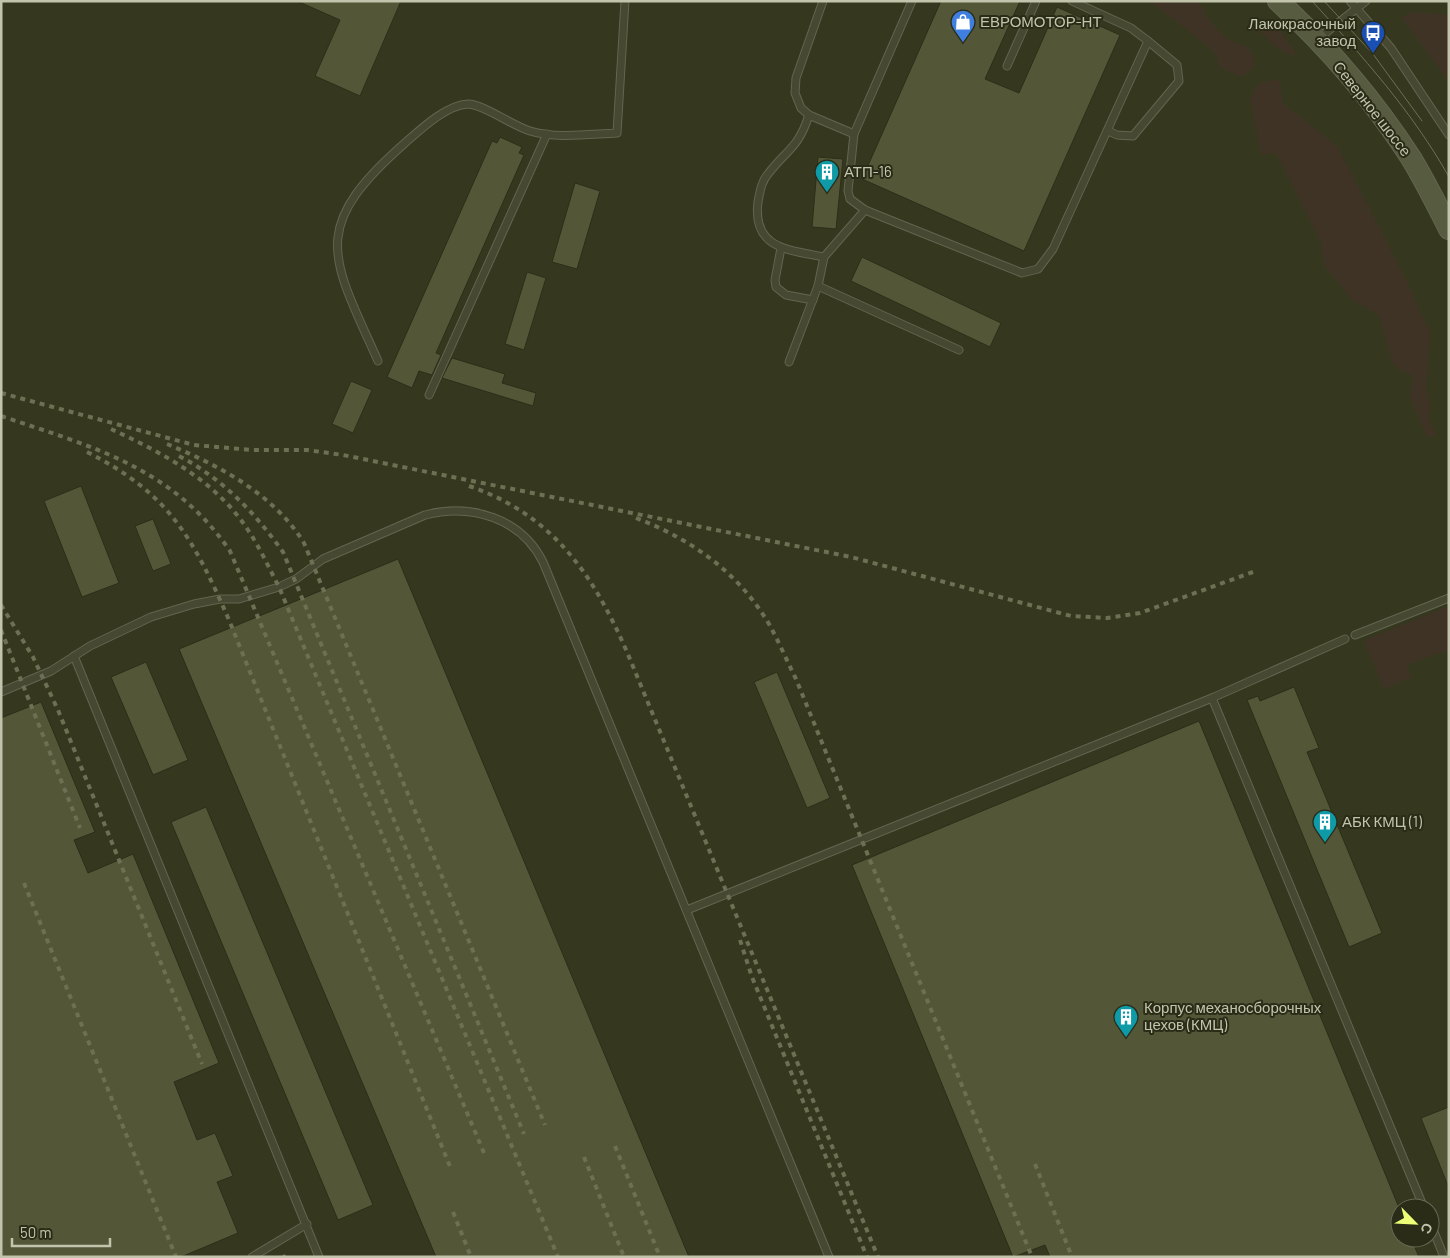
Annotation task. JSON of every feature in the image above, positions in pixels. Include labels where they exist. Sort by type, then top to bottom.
[{"type":"main road","name":"Северное шоссе","points":[[1278,1],[1353,81],[1396,138],[1411,159],[1449,229]]},
{"type":"lane","points":[[378,361],[349,296],[337,256],[340,224],[357,191],[411,138],[431,122],[460,105],[478,106],[515,126],[547,134],[617,133],[625,1]]},
{"type":"lane","points":[[823,1],[794,87],[797,100],[809,115],[854,134]]},
{"type":"lane","points":[[912,1],[854,134],[848,191],[850,199],[865,210],[1015,272],[1029,272],[1038,269],[1053,249],[1148,41]]},
{"type":"lane","points":[[1007,66],[1036,1]]},
{"type":"lane","points":[[1072,1],[1131,28],[1177,65],[1179,70],[1179,81],[1133,136],[1118,135],[1108,130]]},
{"type":"lane","points":[[1350,1],[1391,48],[1449,135]]},
{"type":"lane","points":[[1316,40],[1366,1]]},
{"type":"lane","points":[[809,115],[798,142],[767,174],[762,184],[757,211],[758,222],[769,242],[781,248],[824,257]]},
{"type":"lane","points":[[429,395],[547,134]]},
{"type":"lane","points":[[789,362],[818,286],[824,257],[865,210]]},
{"type":"lane","points":[[781,248],[775,280],[776,287],[786,295],[813,300]]},
{"type":"lane","points":[[818,286],[959,350]]},
{"type":"lane","points":[[1,692],[51,671],[90,646],[151,617],[194,604],[220,599],[239,599],[279,587],[296,578],[323,559],[425,516],[438,512],[468,512],[494,517],[509,524],[530,541],[543,562],[829,1257]]},
{"type":"lane","points":[[1355,635],[1449,598]]},
{"type":"lane","points":[[687,910],[728,896],[861,839],[1212,698],[1344,639]]},
{"type":"lane","points":[[74,656],[320,1257]]},
{"type":"lane","points":[[1212,698],[1420,1198]]},
{"type":"lane","points":[[252,1257],[307,1224]]},
{"type":"shaded area","points":[[1150,1],[1197,1],[1204,8],[1205,14],[1223,35],[1248,48],[1254,60],[1254,67],[1242,77],[1219,67],[1216,56],[1210,48]]},
{"type":"shaded area","points":[[1413,12],[1449,15],[1449,81],[1401,17]]},
{"type":"shaded area","points":[[1255,21],[1268,24],[1282,32],[1287,42],[1293,47],[1295,55],[1290,55],[1273,44],[1254,25]]},
{"type":"shaded area","points":[[1274,79],[1280,81],[1283,103],[1338,147],[1406,280],[1430,333],[1426,389],[1431,409],[1428,417],[1437,436],[1427,437],[1410,398],[1413,376],[1393,365],[1379,315],[1352,300],[1324,265],[1321,243],[1276,153],[1261,155],[1250,98],[1258,84]]},
{"type":"shaded area","points":[[1449,606],[1449,650],[1407,665],[1412,677],[1384,689],[1364,640]]},
{"type":"building","points":[[297,1],[401,1],[360,96],[315,76],[340,20]]},
{"type":"building","points":[[941,1],[1020,1],[985,79],[1019,93],[1057,7],[1120,35],[1024,251],[862,179]]},
{"type":"building","points":[[500,137],[522,147],[519,153],[524,155],[436,353],[441,355],[432,375],[419,371],[412,388],[387,377],[492,141],[497,143]]},
{"type":"building","name":"АТП-16","points":[[818,157],[843,159],[836,229],[812,227]]},
{"type":"building","points":[[575,183],[600,191],[577,269],[552,262]]},
{"type":"building","points":[[862,257],[1001,323],[990,347],[851,281]]},
{"type":"building","points":[[527,272],[546,278],[524,350],[505,344]]},
{"type":"building","points":[[452,358],[505,374],[502,383],[536,393],[533,406],[442,378]]},
{"type":"building","points":[[351,381],[372,390],[353,433],[332,424]]},
{"type":"building","points":[[81,486],[119,583],[82,597],[44,501]]},
{"type":"building","points":[[153,519],[171,564],[153,571],[135,526]]},
{"type":"building","points":[[398,559],[689,1257],[436,1257],[179,649]]},
{"type":"building","points":[[146,662],[188,760],[153,775],[111,677]]},
{"type":"building","points":[[777,672],[830,798],[807,808],[754,682]]},
{"type":"building","name":"АБК КМЦ (1)","points":[[1294,687],[1319,748],[1307,752],[1382,933],[1349,947],[1247,700],[1258,696],[1260,701]]},
{"type":"building","points":[[41,702],[95,832],[74,840],[88,873],[133,854],[219,1063],[174,1082],[197,1140],[215,1133],[233,1176],[217,1182],[238,1233],[181,1257],[1,1257],[1,718]]},
{"type":"building","name":"Корпус механосборочных цехов (КМЦ)","points":[[1199,721],[1395,1198],[1390,1198],[1390,1248],[1415,1248],[1419,1257],[1050,1257],[1045,1245],[1013,1257],[852,865]]},
{"type":"building","points":[[206,807],[373,1205],[338,1220],[171,822]]},
{"type":"building","points":[[1449,1107],[1449,1186],[1448,1186],[1421,1118]]},
{"type":"tram line","points":[[1312,1],[1368,63],[1403,107],[1449,177]]},
{"type":"tram line","points":[[1324,1],[1373,54],[1422,121]]},
{"type":"railway","points":[[1,393],[194,445],[252,450],[307,450],[343,455],[851,557],[1071,616],[1107,618],[1140,613],[1253,572]]},
{"type":"railway","points":[[1,416],[99,450],[156,480],[183,499],[207,522],[230,551],[484,1153]]},
{"type":"railway","points":[[111,429],[169,459],[204,483],[235,513],[248,530],[260,551],[279,587],[558,1257]]},
{"type":"railway","points":[[167,444],[206,461],[261,496],[292,526],[304,543],[545,1125]]},
{"type":"railway","points":[[87,452],[139,484],[159,502],[176,521],[203,565],[229,620],[451,1169]]},
{"type":"railway","points":[[179,456],[224,486],[261,524],[283,552],[524,1134]]},
{"type":"railway","points":[[469,486],[499,498],[524,513],[547,531],[567,551],[600,597],[627,652],[878,1257]]},
{"type":"railway","points":[[636,518],[676,536],[711,559],[728,573],[757,605],[773,631],[796,679],[1032,1257]]},
{"type":"railway","points":[[1,605],[33,657],[58,710],[202,1064]]},
{"type":"railway","points":[[1,630],[80,828]]},
{"type":"railway","points":[[24,883],[176,1257]]},
{"type":"railway","points":[[740,940],[752,977],[867,1257]]},
{"type":"railway","points":[[615,1146],[660,1257]]},
{"type":"railway","points":[[584,1157],[624,1257]]},
{"type":"railway","points":[[1035,1164],[1072,1257]]},
{"type":"railway","points":[[453,1212],[471,1257]]},
{"type":"place","name":"ЕВРОМОТОР-НТ","points":[[963,43]]},
{"type":"place","name":"Лакокрасочный завод","points":[[1373,54]]},
{"type":"place","name":"АТП-16","points":[[827,193]]},
{"type":"place","name":"АБК КМЦ (1)","points":[[1325,843]]},
{"type":"place","name":"Корпус механосборочных цехов (КМЦ)","points":[[1126,1038]]}]
